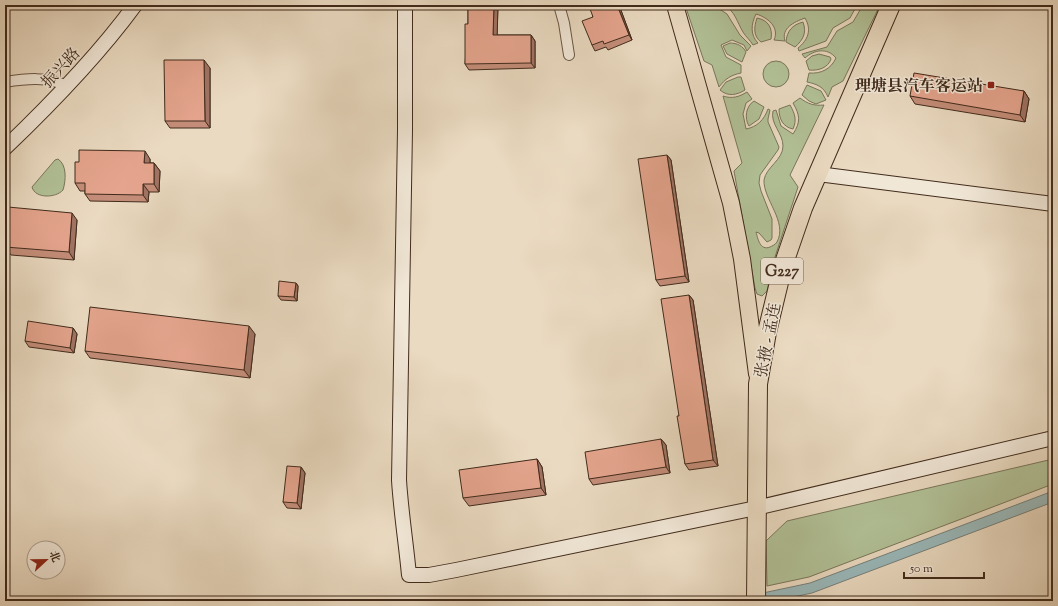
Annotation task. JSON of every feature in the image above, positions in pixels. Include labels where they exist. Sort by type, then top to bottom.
[{"type":"highway","name":"张掖 - 孟连","points":[[756,601],[758,384],[767,332],[783,266],[803,208],[891,5]]},
{"type":"main road","points":[[674,5],[731,203],[745,280],[758,384]]},
{"type":"street","name":"振兴路","points":[[5,148],[66,86],[113,33],[135,5]]},
{"type":"street","points":[[404,5],[405,130],[399,480],[409,575],[429,575],[456,570],[756,508],[1053,438]]},
{"type":"street","points":[[560,5],[569,55]]},
{"type":"street","points":[[5,82],[54,80],[66,86]]},
{"type":"street","points":[[818,174],[1053,204]]},
{"type":"green space","points":[[685,5],[710,5],[721,10],[727,14],[740,35],[751,46],[747,51],[744,45],[732,40],[721,45],[726,57],[741,65],[741,73],[728,78],[719,87],[712,65],[704,61]]},
{"type":"green space","points":[[724,5],[857,5],[850,18],[833,28],[826,41],[799,51],[798,48],[804,42],[808,34],[808,27],[805,18],[789,26],[785,32],[785,41],[774,40],[774,27],[768,20],[756,14],[752,29],[755,40],[758,43],[753,45],[743,32],[731,10]]},
{"type":"green space","points":[[863,5],[880,5],[843,81],[832,87],[828,97],[820,86],[807,82],[809,73],[818,73],[825,70],[834,62],[836,58],[829,52],[825,51],[812,53],[805,58],[802,54],[827,47],[837,31],[853,22]]},
{"type":"green space","points":[[757,18],[769,25],[771,39],[761,42],[758,40],[755,34]]},
{"type":"green space","points":[[803,22],[805,30],[804,36],[800,42],[795,47],[786,42],[791,29]]},
{"type":"green space","points":[[730,43],[740,45],[745,50],[746,52],[742,62],[727,54],[723,46]]},
{"type":"green space","points":[[819,54],[830,57],[830,62],[825,67],[816,70],[809,70],[806,61],[812,56]]},
{"type":"green space","points":[[776,61],[785,65],[789,74],[785,83],[776,87],[767,83],[763,74],[767,65]]},
{"type":"green space","points":[[741,77],[745,90],[739,93],[726,94],[720,90],[726,82]]},
{"type":"green space","points":[[807,85],[821,91],[826,100],[816,104],[809,101],[802,95]]},
{"type":"green space","points":[[747,92],[752,99],[746,103],[743,114],[746,129],[757,125],[762,120],[768,109],[770,110],[768,122],[779,147],[760,175],[759,183],[772,219],[772,238],[767,242],[759,233],[756,232],[760,244],[767,248],[773,246],[777,242],[780,234],[777,219],[767,195],[764,180],[765,175],[778,159],[783,146],[781,137],[773,120],[773,111],[776,110],[781,126],[793,134],[799,118],[793,103],[800,98],[811,104],[824,105],[790,175],[798,187],[773,263],[767,291],[762,296],[757,294],[755,288],[734,171],[742,163],[723,96],[735,97]]},
{"type":"green space","points":[[754,101],[764,107],[759,119],[749,126],[746,116],[749,106]]},
{"type":"green space","points":[[790,105],[795,117],[793,129],[784,124],[779,113],[779,109]]},
{"type":"green space","points":[[58,159],[63,165],[64,169],[65,182],[63,190],[56,195],[51,196],[37,194],[32,187],[55,160]]},
{"type":"green space","points":[[1053,459],[1053,484],[809,577],[767,586],[766,541],[787,521]]},
{"type":"water","points":[[1053,491],[1053,502],[812,593],[774,601],[725,601],[810,583]]},
{"type":"building","points":[[468,5],[494,5],[493,35],[531,35],[531,63],[465,64],[465,24],[468,24]]},
{"type":"building","points":[[617,5],[629,35],[604,44],[603,41],[592,45],[582,21],[593,17],[589,6]]},
{"type":"building","points":[[164,60],[204,60],[205,121],[165,121]]},
{"type":"building","points":[[914,73],[1024,91],[1020,115],[910,96]]},
{"type":"building","points":[[79,150],[145,151],[144,163],[154,163],[154,184],[143,184],[143,195],[85,194],[85,183],[75,183],[75,162],[79,162]]},
{"type":"building","points":[[667,155],[685,276],[656,280],[638,159]]},
{"type":"building","points":[[8,207],[72,213],[69,252],[5,247]]},
{"type":"building","points":[[279,281],[296,283],[294,297],[278,296]]},
{"type":"building","points":[[689,295],[713,460],[685,464],[661,299]]},
{"type":"building","points":[[90,307],[249,326],[244,370],[85,351]]},
{"type":"building","points":[[28,321],[73,328],[70,348],[25,341]]},
{"type":"building","points":[[661,439],[666,467],[589,479],[585,452]]},
{"type":"building","points":[[537,459],[541,488],[463,498],[459,470]]},
{"type":"building","points":[[287,466],[301,467],[297,503],[283,502]]},
{"type":"place","name":"理塘县汽车客运站","points":[[991,85]]}]
